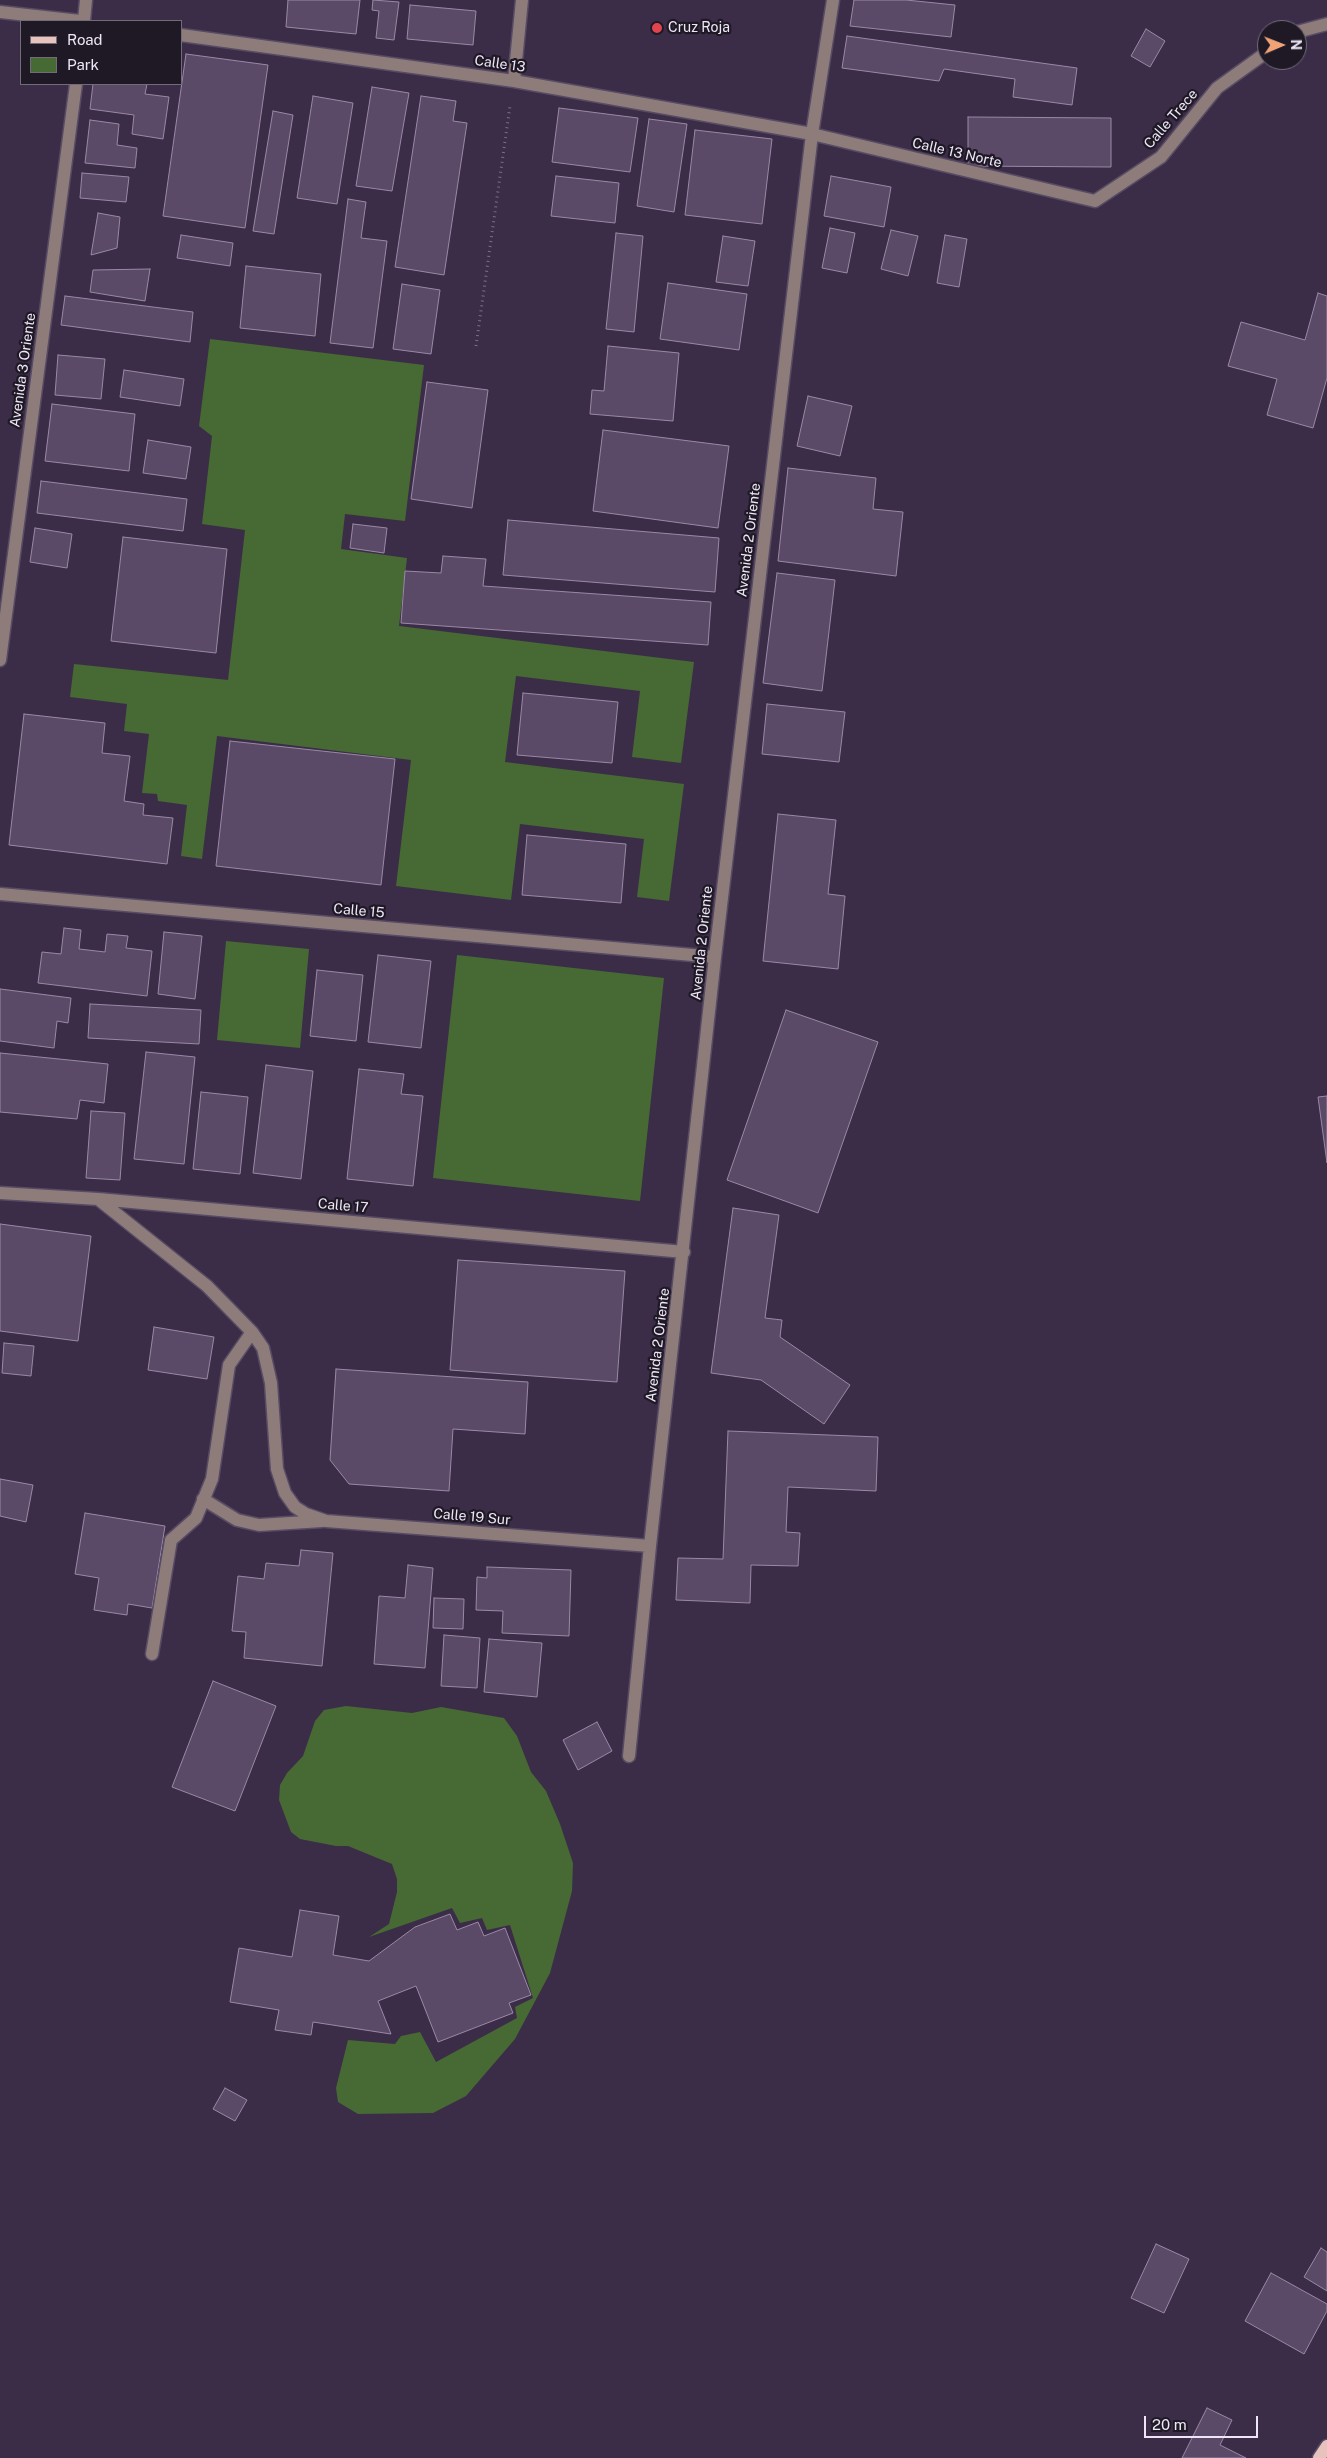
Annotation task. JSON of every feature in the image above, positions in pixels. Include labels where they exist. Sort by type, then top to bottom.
[{"type":"main road","points":[[1319,2458],[1327,2446]]},
{"type":"street","points":[[84,20],[86,0]]},
{"type":"street","points":[[514,81],[522,0]]},
{"type":"street","name":"Avenida 2 Oriente","points":[[630,1756],[650,1546],[684,1252],[715,957],[812,134],[833,0]]},
{"type":"street","points":[[0,12],[71,20]]},
{"type":"street","points":[[1307,29],[1327,24]]},
{"type":"street","name":"Calle 13","points":[[182,35],[514,81],[812,134]]},
{"type":"street","name":"Calle Trece","points":[[1095,201],[1161,157],[1217,88],[1257,59]]},
{"type":"street","name":"Avenida 3 Oriente","points":[[0,660],[76,85]]},
{"type":"street","name":"Calle 13 Norte","points":[[812,134],[1095,201]]},
{"type":"street","name":"Calle 15","points":[[0,894],[715,957]]},
{"type":"street","name":"Calle 17","points":[[0,1193],[684,1252]]},
{"type":"street","points":[[98,1200],[207,1286],[252,1332],[230,1365],[212,1479],[196,1518],[171,1540],[152,1654]]},
{"type":"street","name":"Calle 19 Sur","points":[[252,1332],[263,1348],[268,1363],[277,1469],[285,1493],[295,1507],[326,1521],[650,1546]]},
{"type":"street","points":[[203,1499],[237,1520],[259,1525],[326,1521]]},
{"type":"path","points":[[476,346],[514,81]]},
{"type":"green space","points":[[210,339],[424,365],[405,521],[345,514],[341,549],[407,558],[399,626],[694,662],[681,763],[632,757],[640,691],[516,676],[505,762],[684,784],[669,901],[637,897],[644,839],[520,824],[511,900],[396,886],[411,760],[217,736],[202,859],[181,856],[187,805],[158,801],[157,794],[142,793],[149,734],[124,731],[127,704],[70,697],[74,664],[228,680],[245,530],[202,524],[212,436],[199,426]]},
{"type":"green space","points":[[226,941],[309,949],[300,1048],[217,1040]]},
{"type":"green space","points":[[457,955],[664,978],[640,1201],[433,1178]]},
{"type":"green space","points":[[346,1706],[412,1713],[441,1707],[504,1718],[517,1736],[531,1772],[546,1791],[560,1824],[573,1863],[572,1891],[550,1973],[515,2039],[466,2096],[433,2113],[358,2114],[338,2102],[336,2088],[348,2040],[395,2044],[401,2036],[420,2032],[436,2062],[517,2018],[515,2007],[533,1998],[510,1925],[487,1930],[482,1918],[460,1923],[452,1908],[369,1937],[389,1924],[397,1892],[397,1879],[392,1864],[348,1846],[336,1846],[300,1839],[291,1832],[279,1800],[280,1785],[287,1773],[303,1756],[315,1721],[324,1710]]},
{"type":"building","points":[[288,0],[360,0],[356,34],[286,27]]},
{"type":"building","points":[[373,0],[399,2],[394,40],[376,38],[379,11],[372,10]]},
{"type":"building","points":[[854,0],[906,0],[955,5],[951,37],[850,26]]},
{"type":"building","points":[[410,5],[476,11],[473,45],[407,39]]},
{"type":"building","points":[[1146,29],[1165,41],[1150,67],[1131,56]]},
{"type":"building","points":[[847,36],[1077,68],[1072,105],[1013,97],[1015,79],[944,69],[939,81],[842,68]]},
{"type":"building","points":[[186,54],[268,65],[245,228],[163,216]]},
{"type":"building","points":[[93,85],[147,85],[145,94],[169,97],[163,139],[132,134],[134,115],[90,109]]},
{"type":"building","points":[[372,87],[409,93],[392,191],[356,186]]},
{"type":"building","points":[[313,96],[353,103],[337,204],[297,198]]},
{"type":"building","points":[[421,96],[456,101],[453,121],[467,123],[444,275],[395,267]]},
{"type":"building","points":[[559,108],[638,118],[630,172],[552,162]]},
{"type":"building","points":[[273,111],[293,115],[274,234],[253,231]]},
{"type":"building","points":[[968,117],[1111,118],[1111,167],[968,166]]},
{"type":"building","points":[[649,119],[687,124],[674,212],[637,206]]},
{"type":"building","points":[[90,120],[119,124],[117,145],[137,148],[135,168],[85,163]]},
{"type":"building","points":[[695,130],[772,139],[762,224],[685,215]]},
{"type":"building","points":[[82,173],[129,177],[126,202],[80,198]]},
{"type":"building","points":[[556,176],[619,183],[615,223],[551,216]]},
{"type":"building","points":[[831,176],[891,187],[884,227],[824,216]]},
{"type":"building","points":[[348,199],[366,202],[361,238],[387,241],[373,348],[330,343]]},
{"type":"building","points":[[98,213],[120,217],[117,248],[91,255]]},
{"type":"building","points":[[830,228],[855,233],[847,273],[822,268]]},
{"type":"building","points":[[891,230],[918,236],[908,276],[881,269]]},
{"type":"building","points":[[616,233],[643,236],[634,332],[606,329]]},
{"type":"building","points":[[181,235],[233,243],[230,266],[177,258]]},
{"type":"building","points":[[945,235],[967,239],[959,287],[937,283]]},
{"type":"building","points":[[723,236],[755,241],[748,286],[716,282]]},
{"type":"building","points":[[246,266],[321,274],[315,336],[240,328]]},
{"type":"building","points":[[150,269],[145,301],[90,292],[93,270]]},
{"type":"building","points":[[668,283],[747,294],[739,350],[660,339]]},
{"type":"building","points":[[402,284],[440,290],[431,354],[393,349]]},
{"type":"building","points":[[1318,293],[1327,296],[1327,378],[1313,428],[1267,415],[1277,379],[1228,366],[1241,322],[1305,340]]},
{"type":"building","points":[[65,296],[193,312],[190,342],[61,325]]},
{"type":"building","points":[[608,346],[679,353],[673,421],[590,414],[592,390],[604,391]]},
{"type":"building","points":[[58,355],[105,359],[101,399],[55,395]]},
{"type":"building","points":[[124,370],[184,379],[180,406],[120,397]]},
{"type":"building","points":[[427,382],[488,390],[472,508],[411,499]]},
{"type":"building","points":[[808,396],[852,406],[840,456],[797,446]]},
{"type":"building","points":[[52,404],[135,414],[129,471],[45,461]]},
{"type":"building","points":[[603,430],[729,446],[718,528],[593,511]]},
{"type":"building","points":[[148,440],[191,447],[186,479],[143,473]]},
{"type":"building","points":[[788,468],[876,478],[873,509],[903,512],[896,576],[778,561]]},
{"type":"building","points":[[41,481],[187,499],[183,531],[37,513]]},
{"type":"building","points":[[508,520],[719,538],[715,592],[503,575]]},
{"type":"building","points":[[353,524],[387,528],[384,553],[350,548]]},
{"type":"building","points":[[35,528],[72,534],[67,568],[30,562]]},
{"type":"building","points":[[123,537],[227,549],[216,653],[111,641]]},
{"type":"building","points":[[443,556],[486,559],[483,586],[711,602],[708,645],[401,623],[405,571],[441,573]]},
{"type":"building","points":[[777,573],[835,580],[822,691],[763,683]]},
{"type":"building","points":[[523,693],[618,702],[612,763],[517,755]]},
{"type":"building","points":[[767,704],[845,712],[839,762],[762,754]]},
{"type":"building","points":[[24,714],[105,723],[102,753],[130,756],[124,801],[144,804],[143,815],[173,818],[167,864],[9,845]]},
{"type":"building","points":[[230,741],[395,759],[381,885],[216,866]]},
{"type":"building","points":[[778,814],[836,820],[828,894],[845,896],[838,969],[763,961]]},
{"type":"building","points":[[527,835],[626,844],[621,903],[522,895]]},
{"type":"building","points":[[64,928],[81,930],[79,949],[105,952],[107,934],[128,936],[126,948],[152,951],[147,996],[38,983],[42,952],[61,954]]},
{"type":"building","points":[[164,932],[202,936],[195,999],[158,994]]},
{"type":"building","points":[[378,955],[431,961],[421,1048],[368,1042]]},
{"type":"building","points":[[317,970],[363,975],[356,1041],[310,1036]]},
{"type":"building","points":[[0,989],[71,998],[68,1023],[57,1021],[54,1048],[0,1041]]},
{"type":"building","points":[[90,1004],[201,1010],[199,1044],[88,1038]]},
{"type":"building","points":[[786,1010],[878,1042],[818,1213],[727,1180]]},
{"type":"building","points":[[146,1052],[195,1057],[184,1164],[134,1159]]},
{"type":"building","points":[[0,1053],[108,1064],[104,1103],[80,1100],[77,1119],[0,1112]]},
{"type":"building","points":[[266,1065],[313,1071],[301,1179],[253,1173]]},
{"type":"building","points":[[359,1069],[404,1074],[401,1094],[423,1096],[413,1186],[347,1179]]},
{"type":"building","points":[[201,1092],[248,1097],[240,1174],[193,1169]]},
{"type":"building","points":[[1327,1096],[1327,1163],[1318,1097]]},
{"type":"building","points":[[91,1111],[125,1113],[120,1180],[86,1178]]},
{"type":"building","points":[[733,1208],[779,1215],[765,1318],[782,1320],[780,1337],[850,1385],[824,1424],[761,1380],[711,1373]]},
{"type":"building","points":[[0,1224],[91,1236],[78,1341],[0,1331]]},
{"type":"building","points":[[458,1260],[625,1271],[617,1382],[450,1370]]},
{"type":"building","points":[[154,1327],[214,1337],[207,1379],[148,1370]]},
{"type":"building","points":[[4,1343],[34,1346],[31,1376],[2,1373]]},
{"type":"building","points":[[336,1369],[528,1382],[525,1434],[453,1429],[449,1491],[349,1484],[330,1460]]},
{"type":"building","points":[[728,1431],[878,1437],[876,1491],[788,1487],[786,1532],[800,1533],[798,1566],[751,1565],[750,1603],[676,1600],[678,1558],[723,1559]]},
{"type":"building","points":[[0,1479],[33,1485],[26,1522],[0,1516]]},
{"type":"building","points":[[85,1513],[165,1526],[152,1608],[128,1604],[127,1615],[94,1610],[99,1578],[75,1574]]},
{"type":"building","points":[[301,1550],[333,1553],[322,1666],[244,1658],[246,1632],[232,1631],[238,1576],[264,1579],[266,1563],[299,1566]]},
{"type":"building","points":[[408,1565],[433,1568],[425,1668],[374,1664],[379,1596],[405,1598]]},
{"type":"building","points":[[487,1567],[571,1570],[569,1636],[502,1633],[503,1611],[476,1610],[477,1577],[487,1578]]},
{"type":"building","points":[[434,1598],[464,1599],[463,1629],[433,1628]]},
{"type":"building","points":[[444,1635],[480,1638],[477,1688],[441,1686]]},
{"type":"building","points":[[489,1639],[542,1643],[537,1697],[484,1692]]},
{"type":"building","points":[[213,1681],[276,1706],[235,1811],[172,1787]]},
{"type":"building","points":[[597,1722],[612,1751],[578,1770],[563,1740]]},
{"type":"building","points":[[300,1910],[339,1916],[333,1955],[369,1961],[415,1927],[450,1914],[457,1930],[478,1922],[484,1936],[505,1928],[531,1995],[509,2003],[513,2013],[438,2042],[416,1986],[378,2001],[391,2034],[313,2022],[311,2035],[275,2030],[279,2010],[230,2002],[239,1948],[292,1957]]},
{"type":"building","points":[[225,2088],[247,2100],[235,2121],[213,2109]]},
{"type":"building","points":[[1156,2244],[1189,2259],[1164,2313],[1131,2298]]},
{"type":"building","points":[[1321,2248],[1327,2252],[1327,2291],[1304,2277]]},
{"type":"building","points":[[1271,2273],[1327,2304],[1327,2311],[1304,2354],[1245,2321]]},
{"type":"building","points":[[1207,2408],[1232,2420],[1220,2445],[1246,2458],[1182,2458]]},
{"type":"place","name":"Cruz Roja","points":[[657,28]]}]
